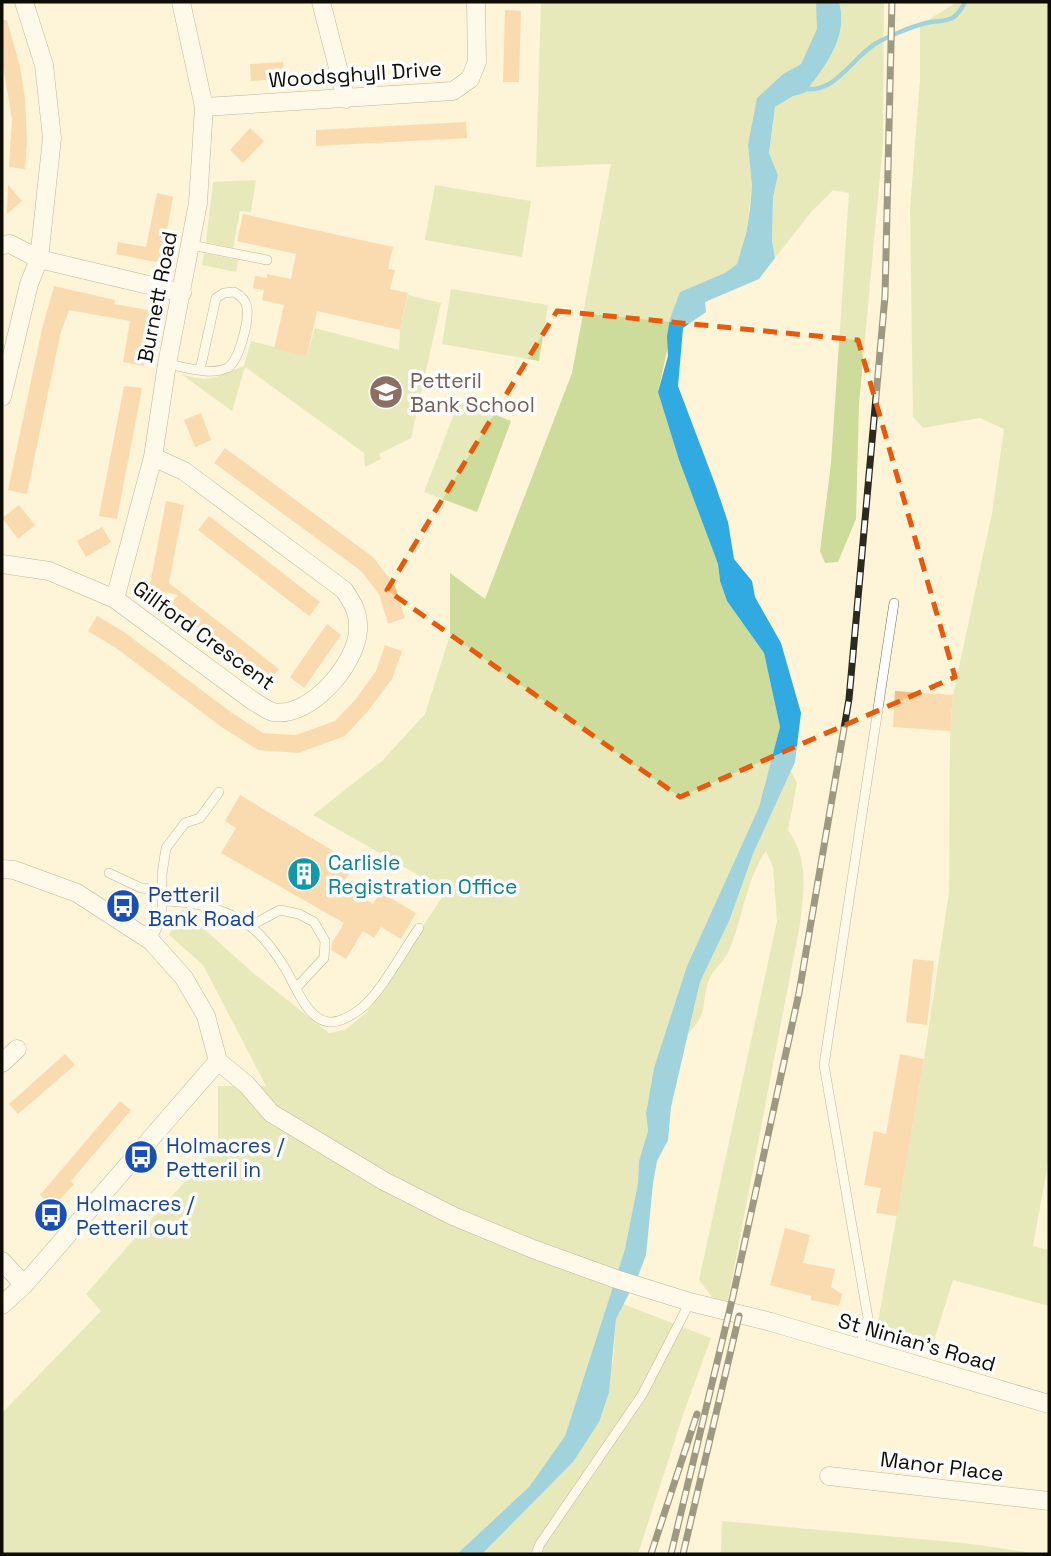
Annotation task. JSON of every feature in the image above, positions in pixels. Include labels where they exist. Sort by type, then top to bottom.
[{"type":"street","points":[[2,397],[29,284],[39,259],[52,138],[44,65],[24,2]]},
{"type":"street","name":"Burnett Road","points":[[116,599],[153,457],[167,364],[198,203],[204,107],[181,2]]},
{"type":"street","points":[[321,2],[346,99]]},
{"type":"street","name":"Woodsghyll Drive","points":[[204,107],[453,91],[470,79],[477,62],[476,2]]},
{"type":"street","points":[[2,245],[10,244],[39,259],[182,293]]},
{"type":"street","name":"Gillford Crescent","points":[[2,564],[49,571],[116,599],[253,701],[272,712],[307,706],[319,696],[349,659],[356,645],[358,614],[344,590],[184,471],[153,457]]},
{"type":"street","points":[[2,869],[14,870],[77,893],[151,941],[184,978],[206,1016],[218,1061],[24,1285],[2,1305]]},
{"type":"street","points":[[2,1063],[17,1049]]},
{"type":"street","name":"St Ninian's Road","points":[[218,1061],[247,1085],[271,1113],[384,1181],[453,1216],[533,1250],[690,1302],[771,1322],[1049,1404]]},
{"type":"street","points":[[2,1261],[24,1285]]},
{"type":"street","name":"Manor Place","points":[[829,1476],[1049,1501]]},
{"type":"lane","points":[[191,245],[267,260]]},
{"type":"lane","points":[[167,364],[200,370],[226,369],[233,364],[238,356],[248,310],[245,302],[233,292],[216,298],[200,370]]},
{"type":"lane","points":[[859,1348],[868,1318],[824,1065],[894,603]]},
{"type":"lane","points":[[151,941],[162,917],[162,874],[166,848],[185,823],[200,818],[219,792]]},
{"type":"lane","points":[[109,873],[141,888],[162,890]]},
{"type":"lane","points":[[162,901],[196,902],[226,913],[250,926],[264,938],[285,967],[303,1001],[317,1016],[329,1022],[344,1018],[360,1009],[373,996],[419,928]]},
{"type":"lane","points":[[250,926],[279,910],[299,914],[314,922],[325,941],[324,958],[296,988]]},
{"type":"lane","points":[[536,1554],[540,1544],[642,1395],[690,1302]]},
{"type":"highlighted area","points":[[557,311],[858,340],[955,677],[680,797],[387,590]]},
{"type":"green space","points":[[541,2],[816,2],[818,29],[801,64],[783,74],[748,145],[752,186],[746,234],[737,264],[725,273],[680,292],[658,392],[679,460],[718,564],[727,601],[764,653],[780,727],[759,807],[687,966],[654,1068],[646,1112],[648,1131],[639,1161],[638,1183],[625,1249],[565,1436],[529,1487],[457,1554],[2,1554],[2,1413],[101,1311],[86,1294],[216,1146],[218,1086],[266,1086],[203,965],[169,935],[182,909],[252,972],[329,1033],[345,1030],[367,1012],[446,891],[313,815],[383,760],[425,714],[450,635],[450,573],[485,599],[572,373],[611,164],[536,167]]},
{"type":"green space","points":[[839,2],[884,2],[883,143],[859,404],[856,519],[838,562],[825,563],[820,551],[831,463],[849,193],[833,190],[812,211],[775,258],[772,241],[773,197],[778,175],[769,153],[775,107],[793,96],[805,93],[833,50],[841,27]]},
{"type":"green space","points":[[957,2],[1049,2],[1049,1158],[1033,1246],[1049,1250],[1049,1306],[953,1280],[931,1350],[876,1334],[924,1059],[949,892],[950,731],[953,695],[992,513],[1004,429],[980,418],[923,428],[913,417],[910,209],[920,79],[920,25]]},
{"type":"green space","points":[[256,180],[251,212],[240,211],[233,248],[206,242],[213,182]]},
{"type":"green space","points":[[435,185],[531,201],[522,257],[425,240]]},
{"type":"green space","points":[[204,253],[238,260],[236,272],[202,265]]},
{"type":"green space","points":[[451,289],[548,305],[539,361],[442,344]]},
{"type":"green space","points":[[408,295],[441,303],[411,438],[379,454],[381,459],[365,467],[364,453],[245,367],[232,411],[181,374],[207,378],[220,376],[244,366],[251,341],[307,356],[315,328],[399,350],[400,330]]},
{"type":"green space","points":[[459,401],[511,421],[477,512],[424,492]]},
{"type":"green space","points":[[791,771],[797,783],[788,830],[795,841],[802,864],[800,924],[727,1305],[715,1301],[699,1280],[777,921],[773,867],[766,851],[753,875],[728,953],[710,976],[702,1013],[688,1034],[700,982],[730,919],[753,854]]},
{"type":"green space","points":[[623,1304],[711,1338],[638,1554],[482,1554],[573,1462],[613,1361],[616,1319]]},
{"type":"green space","points":[[722,1521],[964,1543],[1033,1553],[721,1554]]},
{"type":"water","points":[[816,2],[839,2],[841,27],[833,50],[805,93],[793,96],[775,107],[769,153],[778,175],[773,197],[772,241],[775,258],[759,279],[705,302],[706,312],[683,328],[678,386],[728,522],[734,559],[752,581],[755,597],[781,643],[801,713],[795,762],[753,854],[730,919],[700,982],[671,1107],[668,1140],[657,1161],[646,1255],[616,1319],[609,1392],[599,1422],[573,1462],[482,1554],[457,1554],[529,1487],[565,1436],[625,1249],[638,1183],[639,1161],[648,1131],[646,1113],[654,1068],[687,966],[759,807],[780,727],[764,653],[727,601],[718,564],[679,460],[658,392],[668,356],[670,319],[680,292],[725,273],[737,264],[750,209],[752,186],[748,145],[757,98],[783,74],[801,64],[817,29]]},
{"type":"building","points":[[505,10],[521,11],[519,82],[503,82]]},
{"type":"building","points":[[2,20],[7,20],[25,98],[25,169],[9,167],[12,119],[2,60]]},
{"type":"building","points":[[283,62],[284,79],[251,81],[250,64]]},
{"type":"building","points":[[466,122],[467,138],[316,146],[316,130]]},
{"type":"building","points":[[250,128],[264,141],[243,163],[230,150]]},
{"type":"building","points":[[8,185],[22,201],[7,214]]},
{"type":"building","points":[[157,193],[173,197],[161,263],[116,254],[118,242],[146,247]]},
{"type":"building","points":[[243,214],[393,247],[388,269],[395,270],[390,289],[408,293],[400,330],[317,311],[307,356],[274,349],[284,305],[262,300],[264,290],[253,288],[255,276],[267,278],[267,274],[291,279],[296,254],[237,241]]},
{"type":"building","points":[[54,286],[115,300],[114,304],[154,311],[144,366],[123,362],[130,321],[69,310],[60,335],[27,494],[8,490],[42,329]]},
{"type":"building","points":[[124,386],[142,388],[117,519],[99,516]]},
{"type":"building","points":[[201,413],[211,440],[195,447],[184,420]]},
{"type":"building","points":[[225,448],[373,557],[395,586],[405,618],[388,624],[379,594],[361,571],[214,463]]},
{"type":"building","points":[[166,501],[184,505],[169,583],[279,669],[268,683],[169,606],[178,595],[149,589]]},
{"type":"building","points":[[19,505],[35,525],[18,539],[2,518]]},
{"type":"building","points":[[209,516],[320,602],[309,616],[198,530]]},
{"type":"building","points":[[102,527],[111,542],[86,557],[77,541]]},
{"type":"building","points":[[97,616],[124,632],[263,733],[296,735],[335,721],[355,700],[376,671],[385,645],[402,651],[392,679],[345,736],[298,753],[258,750],[223,728],[116,648],[88,631]]},
{"type":"building","points":[[327,624],[341,635],[304,688],[290,677]]},
{"type":"building","points":[[895,691],[953,695],[950,731],[893,727]]},
{"type":"building","name":"Carlisle Registration Office","points":[[240,795],[355,864],[342,885],[373,904],[380,892],[416,913],[401,939],[381,927],[374,938],[363,931],[346,959],[331,950],[332,943],[344,923],[221,853],[236,828],[225,821]]},
{"type":"building","points":[[913,959],[934,961],[927,1025],[906,1022]]},
{"type":"building","points":[[65,1054],[75,1065],[18,1114],[9,1104]]},
{"type":"building","points":[[900,1054],[924,1059],[897,1216],[876,1213],[881,1188],[864,1185],[874,1131],[886,1134]]},
{"type":"building","points":[[120,1101],[131,1110],[71,1181],[74,1184],[53,1207],[40,1195]]},
{"type":"building","points":[[785,1228],[810,1235],[803,1263],[835,1269],[831,1287],[842,1294],[839,1306],[811,1300],[811,1296],[770,1285]]},
{"type":"waterway","points":[[804,89],[825,86],[842,74],[866,50],[886,38],[921,24],[953,17],[965,2]]},
{"type":"railway","points":[[671,1554],[733,1296],[799,993],[849,699],[885,296],[892,2]]},
{"type":"railway","points":[[683,1554],[739,1316]]},
{"type":"railway","points":[[651,1554],[697,1414]]},
{"type":"place","name":"Petteril Bank School","points":[[386,392]]},
{"type":"place","name":"Carlisle Registration Office","points":[[304,874]]},
{"type":"place","name":"Petteril Bank Road","points":[[123,906]]},
{"type":"place","name":"Holmacres / Petteril in","points":[[141,1157]]},
{"type":"place","name":"Holmacres / Petteril out","points":[[51,1215]]}]
